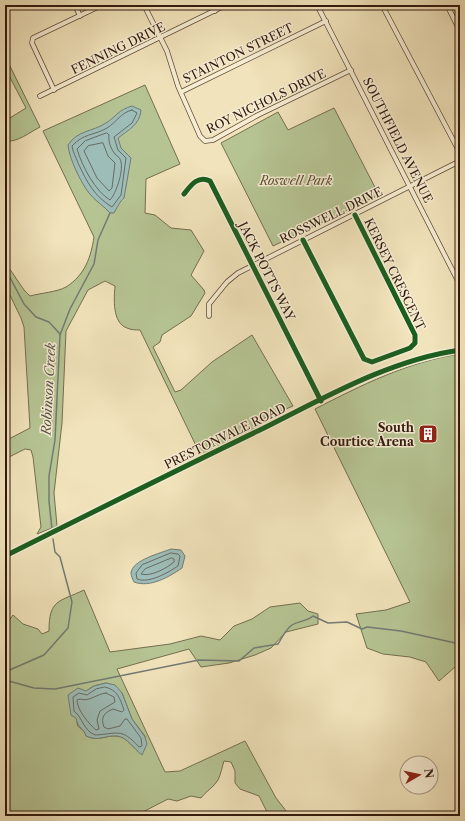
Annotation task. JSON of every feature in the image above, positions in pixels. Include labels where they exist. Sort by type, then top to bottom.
[{"type":"street","points":[[75,5],[80,16]]},
{"type":"street","points":[[54,90],[32,43],[33,38],[102,5]]},
{"type":"street","name":"ROY NICHOLS DRIVE","points":[[144,5],[161,38],[181,92],[200,136],[208,141],[351,70]]},
{"type":"street","points":[[212,5],[215,11]]},
{"type":"street","name":"FENNING DRIVE","points":[[40,96],[226,5]]},
{"type":"street","name":"SOUTHFIELD AVENUE","points":[[317,5],[460,285]]},
{"type":"street","points":[[382,5],[460,153]]},
{"type":"street","points":[[447,5],[460,31]]},
{"type":"street","name":"STAINTON STREET","points":[[181,92],[326,21]]},
{"type":"street","name":"ROSSWELL DRIVE","points":[[208,316],[210,304],[220,290],[238,273],[253,264],[356,215],[460,161]]},
{"type":"street","name":"JACK POTTS WAY","points":[[184,194],[193,183],[205,179],[210,181],[321,401]]},
{"type":"street","name":"KERSEY CRESCENT","points":[[303,240],[364,359],[372,362],[410,348],[415,343],[415,335],[356,215]]},
{"type":"street","name":"PRESTONVALE ROAD","points":[[5,556],[397,365],[430,355],[460,350]]},
{"type":"green space","points":[[5,56],[40,127],[19,139],[10,141],[5,141],[5,121],[26,108],[5,68]]},
{"type":"green space","points":[[145,85],[180,164],[146,179],[145,213],[155,215],[171,228],[191,230],[204,251],[191,275],[205,293],[191,316],[162,335],[160,342],[153,347],[175,392],[181,390],[212,362],[252,335],[293,406],[260,420],[261,425],[201,456],[140,330],[129,329],[122,325],[116,316],[114,297],[115,286],[105,281],[88,290],[66,331],[62,423],[54,493],[57,526],[37,534],[41,527],[31,450],[25,449],[5,459],[5,441],[30,428],[24,327],[5,285],[5,262],[24,290],[30,296],[62,289],[78,277],[89,258],[94,237],[43,131]]},
{"type":"green space","name":"Roswell Park","points":[[334,108],[379,195],[273,246],[221,143],[278,112],[288,130]]},
{"type":"green space","points":[[460,354],[460,668],[455,667],[439,681],[426,662],[410,657],[383,654],[367,648],[356,614],[386,610],[410,602],[315,409],[350,391],[403,369],[440,358]]},
{"type":"green space","points":[[84,590],[110,652],[170,644],[201,636],[220,640],[234,626],[252,619],[270,607],[300,603],[308,611],[318,614],[318,624],[286,632],[271,648],[255,655],[229,663],[201,667],[189,649],[117,669],[165,772],[180,771],[245,741],[276,798],[290,816],[269,816],[259,796],[240,789],[235,783],[235,771],[231,762],[224,761],[218,780],[201,798],[191,796],[177,801],[168,799],[135,816],[5,816],[5,626],[13,615],[23,624],[38,629],[42,634],[49,631],[49,621],[53,607],[62,600]],"holes":[[[106,683],[122,693],[132,719],[145,736],[142,754],[128,741],[121,737],[113,736],[91,738],[86,736],[84,731],[78,726],[77,723],[79,708],[83,697],[90,688]]]},
{"type":"water","points":[[132,106],[141,110],[138,120],[133,127],[118,138],[121,148],[131,158],[124,198],[114,213],[110,213],[94,199],[86,189],[73,163],[68,145],[76,136],[101,126],[121,111]]},
{"type":"water","points":[[171,549],[181,550],[185,556],[182,568],[153,583],[146,584],[134,582],[131,573],[136,564]]},
{"type":"water","points":[[106,683],[115,685],[122,693],[132,719],[145,737],[147,744],[142,755],[121,737],[113,736],[91,738],[86,736],[76,718],[71,715],[68,695],[78,688],[86,691],[94,686]]},
{"type":"waterway","name":"Robinson Creek","points":[[52,529],[49,501],[49,476],[55,440],[60,335],[70,309],[94,264],[98,240],[110,213]]},
{"type":"waterway","points":[[5,268],[24,304],[36,317],[49,322],[60,334]]},
{"type":"waterway","name":"Robinson Creek","points":[[5,672],[44,655],[68,628],[72,602],[60,557],[55,552],[53,539]]},
{"type":"waterway","points":[[5,680],[34,688],[55,689],[199,660],[239,661],[254,648],[278,644],[292,625],[313,616],[328,623],[347,622],[362,629],[367,627],[401,631],[460,644]]},
{"type":"cycle path","points":[[184,194],[192,184],[198,180],[206,179],[210,181],[321,401]]},
{"type":"cycle path","points":[[303,240],[364,359],[372,362],[410,348],[415,343],[415,335],[355,215]]},
{"type":"cycle path","points":[[5,556],[359,381],[409,362],[460,350]]},
{"type":"place","name":"South Courtice Arena","points":[[428,434]]}]
